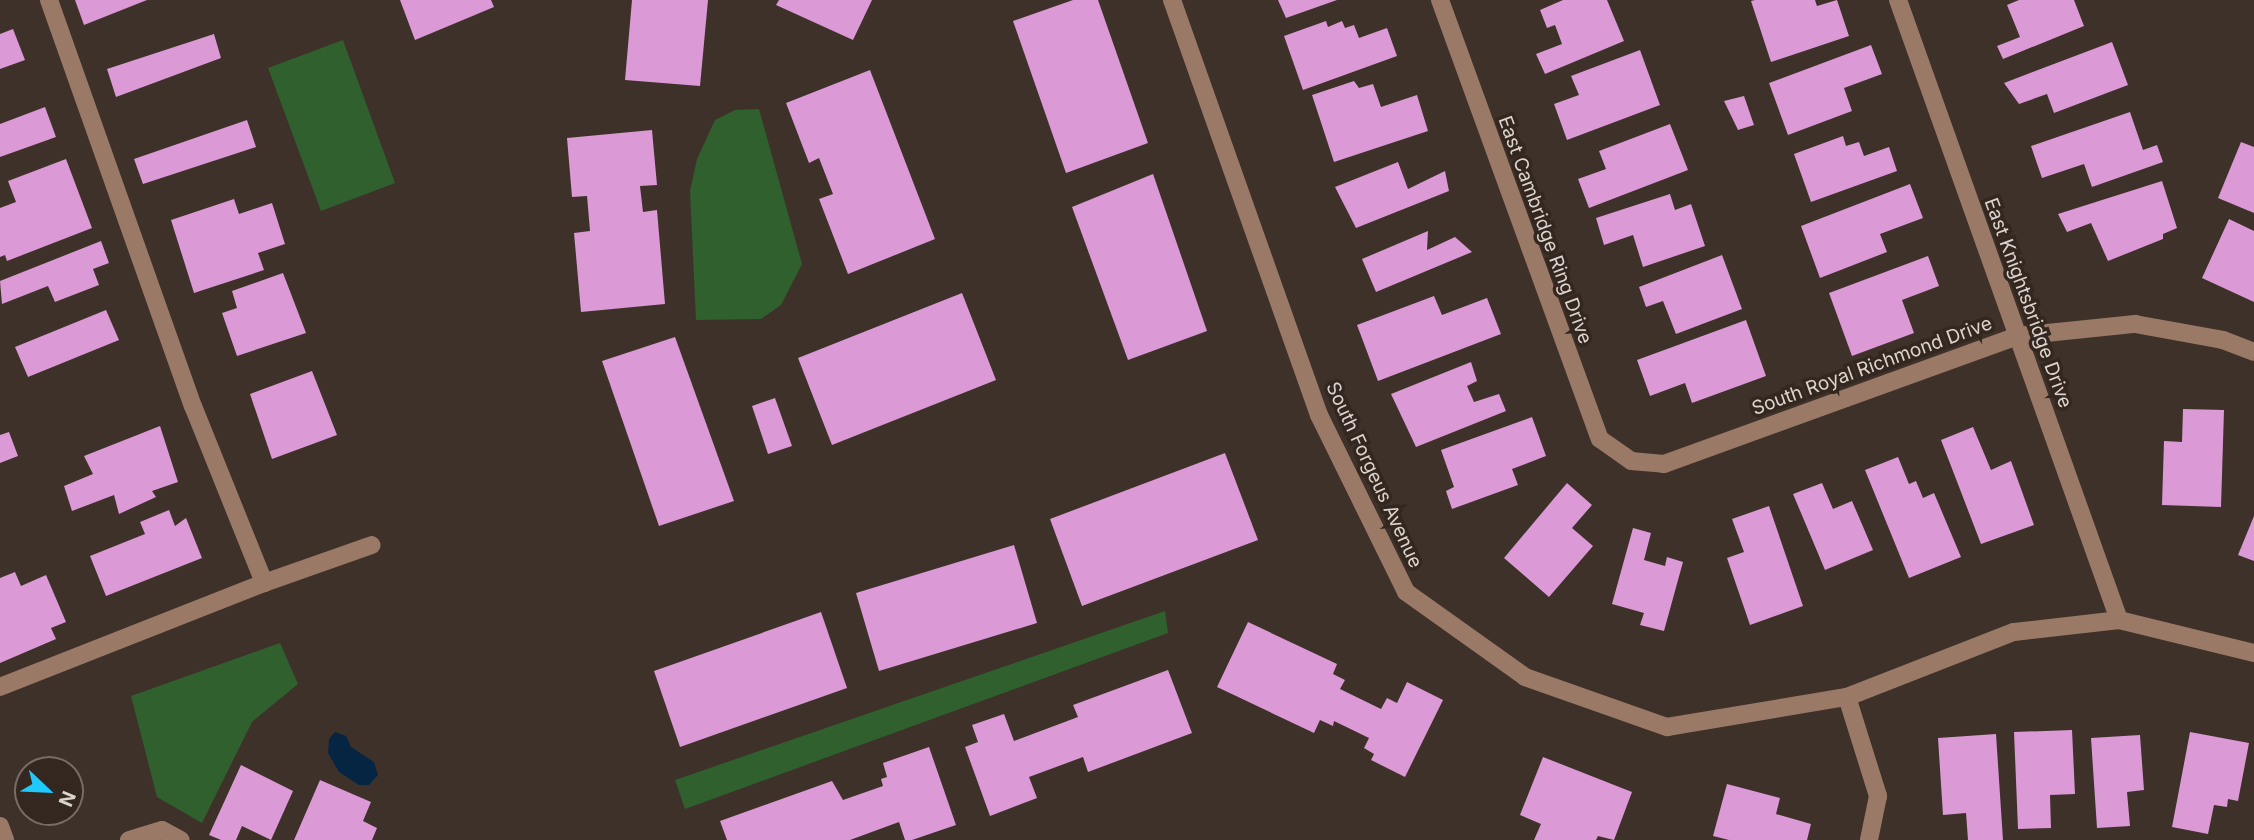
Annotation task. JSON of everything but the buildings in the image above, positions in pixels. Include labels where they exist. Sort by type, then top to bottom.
[{"type":"street","points":[[49,0],[193,405],[264,583]]},
{"type":"street","name":"South Forgeus Avenue","points":[[1172,0],[1319,415],[1406,592],[1525,677],[1667,727],[1847,697],[2014,632],[2119,620],[2254,653]]},
{"type":"street","name":"East Cambridge Ring Drive","points":[[1440,0],[1600,439],[1631,461]]},
{"type":"street","name":"East Knightsbridge Drive","points":[[1898,0],[2119,620]]},
{"type":"street","name":"South Royal Richmond Drive","points":[[1631,461],[1664,464],[2018,336],[2135,324],[2223,340],[2254,352]]},
{"type":"street","points":[[0,687],[264,583],[373,545]]},
{"type":"street","points":[[1847,697],[1878,796],[1869,840]]},
{"type":"street","points":[[0,826],[5,840]]},
{"type":"street","points":[[128,840],[162,830],[181,840]]},
{"type":"green space","points":[[343,40],[395,183],[321,211],[268,68]]},
{"type":"green space","points":[[759,109],[802,264],[781,305],[761,319],[696,320],[690,191],[697,159],[715,120],[735,110]]},
{"type":"green space","points":[[1165,611],[1168,633],[685,809],[675,780]]},
{"type":"green space","points":[[280,643],[298,684],[252,722],[202,823],[157,797],[131,696]]},
{"type":"water","points":[[335,732],[346,736],[351,747],[374,762],[378,775],[369,785],[359,785],[339,772],[328,753],[329,739]]}]
